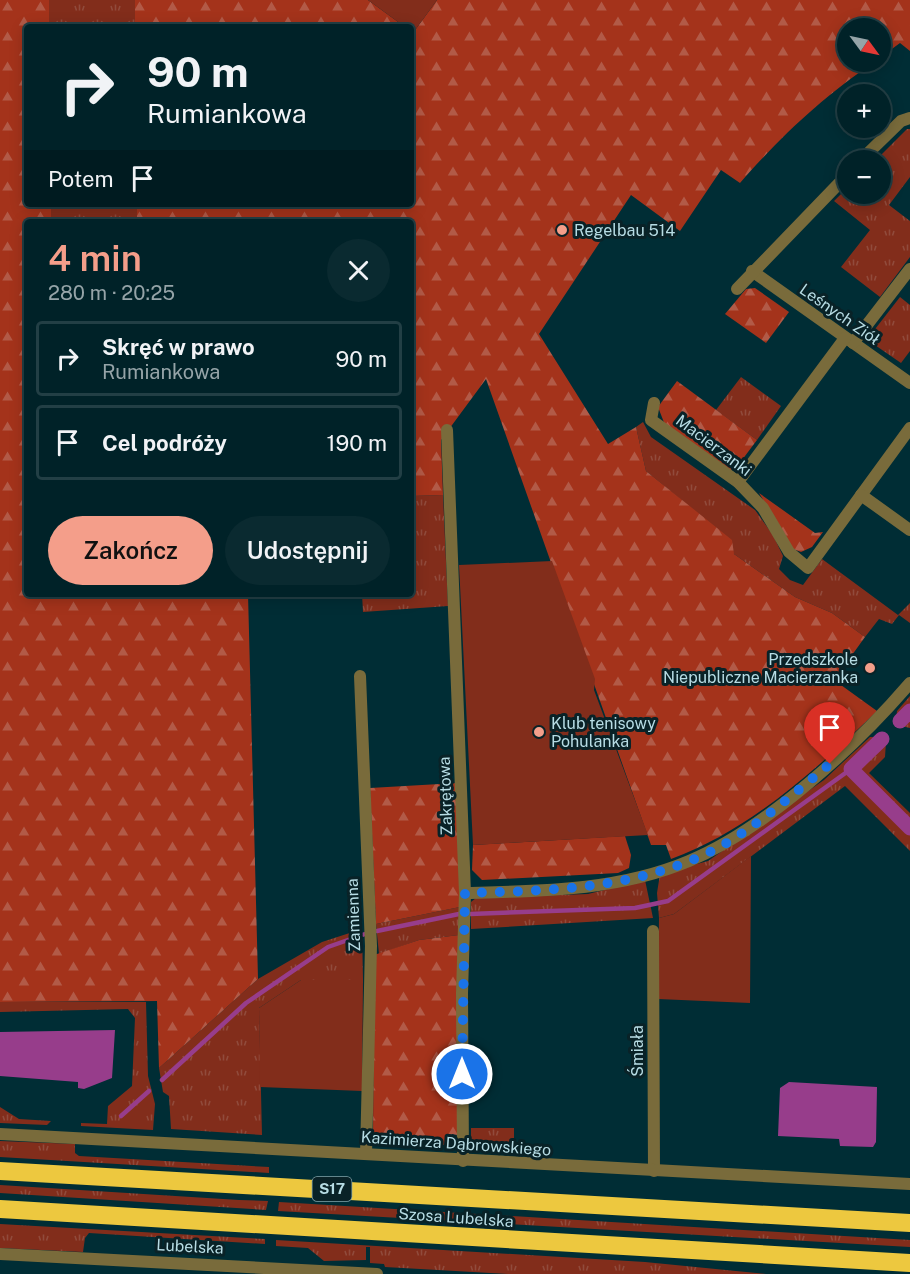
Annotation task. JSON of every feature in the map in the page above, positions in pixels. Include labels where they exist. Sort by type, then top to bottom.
[{"type":"highway","name":"Szosa Lubelska","points":[[0,1171],[910,1223]]},
{"type":"highway","name":"Szosa Lubelska","points":[[0,1209],[910,1263]]},
{"type":"street","points":[[871,150],[901,121],[910,118]]},
{"type":"street","points":[[736,289],[837,185]]},
{"type":"street","points":[[738,482],[849,341],[910,269]]},
{"type":"street","name":"Leśnych Ziół","points":[[752,272],[910,383]]},
{"type":"street","name":"Macierzanki","points":[[654,403],[651,420],[738,482],[763,508],[789,552],[808,568],[861,495]]},
{"type":"street","points":[[910,428],[861,495],[910,530]]},
{"type":"street","name":"Zakrętowa","points":[[447,430],[465,893],[463,1161]]},
{"type":"street","name":"Zamienna","points":[[360,676],[371,924],[366,1154]]},
{"type":"street","points":[[465,893],[554,891],[584,887],[665,869],[714,850],[786,800],[847,750],[910,682]]},
{"type":"street","name":"Śmiała","points":[[653,931],[654,1171]]},
{"type":"street","name":"Kazimierza Dąbrowskiego","points":[[0,1134],[910,1184]]},
{"type":"street","name":"Lubelska","points":[[0,1254],[377,1274]]},
{"type":"green space","points":[[0,0],[49,0],[49,24],[24,24],[24,207],[51,207],[51,219],[24,219],[24,597],[248,597],[258,979],[159,1068],[157,1001],[0,1002]]},
{"type":"green space","points":[[49,0],[135,0],[135,24],[49,24]]},
{"type":"green space","points":[[135,0],[368,0],[401,24],[135,24]]},
{"type":"green space","points":[[368,0],[437,0],[414,32],[414,24],[401,24]]},
{"type":"green space","points":[[437,0],[910,0],[910,51],[900,43],[891,50],[891,18],[837,18],[837,72],[861,72],[845,84],[837,84],[837,90],[803,118],[740,183],[721,170],[680,231],[631,195],[539,334],[608,444],[636,427],[646,471],[732,540],[734,554],[795,597],[832,613],[865,637],[834,680],[877,711],[781,796],[728,832],[700,847],[671,859],[666,845],[651,845],[486,379],[441,440],[443,495],[414,496],[414,219],[137,219],[137,207],[414,207],[414,32]]},
{"type":"green space","points":[[907,129],[910,129],[910,177],[891,202],[891,150],[886,150]]},
{"type":"green space","points":[[838,204],[890,204],[910,221],[910,257],[880,297],[841,267],[870,230]]},
{"type":"green space","points":[[51,207],[137,207],[137,219],[51,219]]},
{"type":"green space","points":[[755,288],[789,312],[766,343],[725,314],[746,289]]},
{"type":"green space","points":[[900,297],[910,305],[910,351],[901,363],[872,343],[872,333]]},
{"type":"green space","points":[[741,377],[781,406],[757,440],[716,410]]},
{"type":"green space","points":[[677,381],[757,440],[736,468],[727,471],[665,425],[658,407]]},
{"type":"green space","points":[[643,422],[651,437],[755,510],[773,535],[783,556],[779,569],[790,580],[803,585],[822,559],[898,615],[910,603],[910,623],[899,615],[892,624],[879,619],[865,637],[832,613],[795,597],[734,554],[684,502],[646,471],[636,427]]},
{"type":"green space","points":[[759,493],[815,533],[823,532],[812,547],[801,552],[793,549]]},
{"type":"green space","points":[[443,495],[448,606],[363,612],[362,597],[414,597],[414,496]]},
{"type":"green space","name":"Klub tenisowy Pohulanka","points":[[552,561],[595,679],[594,690],[648,835],[473,845],[459,565]]},
{"type":"green space","points":[[910,696],[910,728],[901,726],[896,721],[897,711]]},
{"type":"green space","points":[[870,737],[880,737],[886,742],[885,757],[869,773],[910,813],[910,851],[845,786],[674,914],[659,918],[657,893],[660,874],[708,861],[824,780]]},
{"type":"green space","points":[[457,783],[460,907],[376,924],[370,788]]},
{"type":"green space","points":[[625,836],[631,855],[629,868],[618,873],[482,880],[472,870],[473,845]]},
{"type":"green space","points":[[751,856],[750,1003],[658,999],[659,918],[674,914]]},
{"type":"green space","points":[[645,880],[653,918],[471,929],[471,902],[476,898],[588,894]]},
{"type":"green space","points":[[460,907],[459,935],[419,940],[379,954],[376,924]]},
{"type":"green space","points":[[362,929],[363,980],[301,980],[259,1008],[262,1135],[171,1129],[169,1096],[163,1092],[159,1068],[258,979],[322,942]]},
{"type":"green space","points":[[459,935],[457,1135],[452,1134],[446,1145],[373,1141],[374,955],[419,940]]},
{"type":"green space","points":[[301,980],[363,980],[362,1091],[260,1087],[259,1008]]},
{"type":"green space","points":[[0,1002],[146,1002],[148,1076],[155,1104],[153,1130],[81,1126],[81,1123],[107,1124],[108,1106],[132,1086],[135,1018],[128,1009],[0,1012]]},
{"type":"green space","points":[[0,1107],[19,1119],[51,1121],[47,1125],[0,1123]]},
{"type":"green space","points":[[471,1128],[514,1128],[514,1149],[471,1147]]},
{"type":"green space","points":[[0,1141],[75,1144],[75,1153],[79,1156],[269,1167],[269,1173],[0,1157]]},
{"type":"green space","points":[[0,1185],[268,1201],[266,1210],[0,1193]]},
{"type":"green space","points":[[279,1202],[910,1240],[910,1247],[278,1211]]},
{"type":"green space","points":[[0,1224],[265,1239],[265,1244],[89,1233],[85,1238],[83,1252],[0,1248]]},
{"type":"green space","points":[[276,1240],[645,1262],[766,1274],[508,1274],[385,1267],[384,1264],[370,1263],[370,1247],[366,1247],[366,1260],[324,1261],[308,1248],[276,1246]]},
{"type":"shaded area","points":[[115,1030],[112,1078],[84,1089],[78,1088],[78,1082],[0,1076],[0,1032]]},
{"type":"shaded area","points":[[789,1082],[877,1087],[876,1142],[873,1147],[840,1146],[839,1139],[778,1136],[780,1088]]},
{"type":"waterway","points":[[900,721],[910,711]]},
{"type":"waterway","points":[[882,739],[851,769],[910,828]]},
{"type":"waterway","points":[[470,914],[635,908],[668,901],[851,769]]},
{"type":"waterway","points":[[377,931],[459,914]]},
{"type":"waterway","points":[[162,1080],[246,1003],[328,947],[365,934]]},
{"type":"waterway","points":[[121,1116],[149,1091]]},
{"type":"place","name":"Regelbau 514","points":[[562,230]]},
{"type":"place","name":"Przedszkole Niepubliczne Macierzanka","points":[[870,668]]},
{"type":"place","name":"Klub tenisowy Pohulanka","points":[[539,732]]},
{"type":"route","points":[[462,1074],[465,893],[569,889],[616,881],[687,862],[714,850],[739,834],[830,764]]}]
